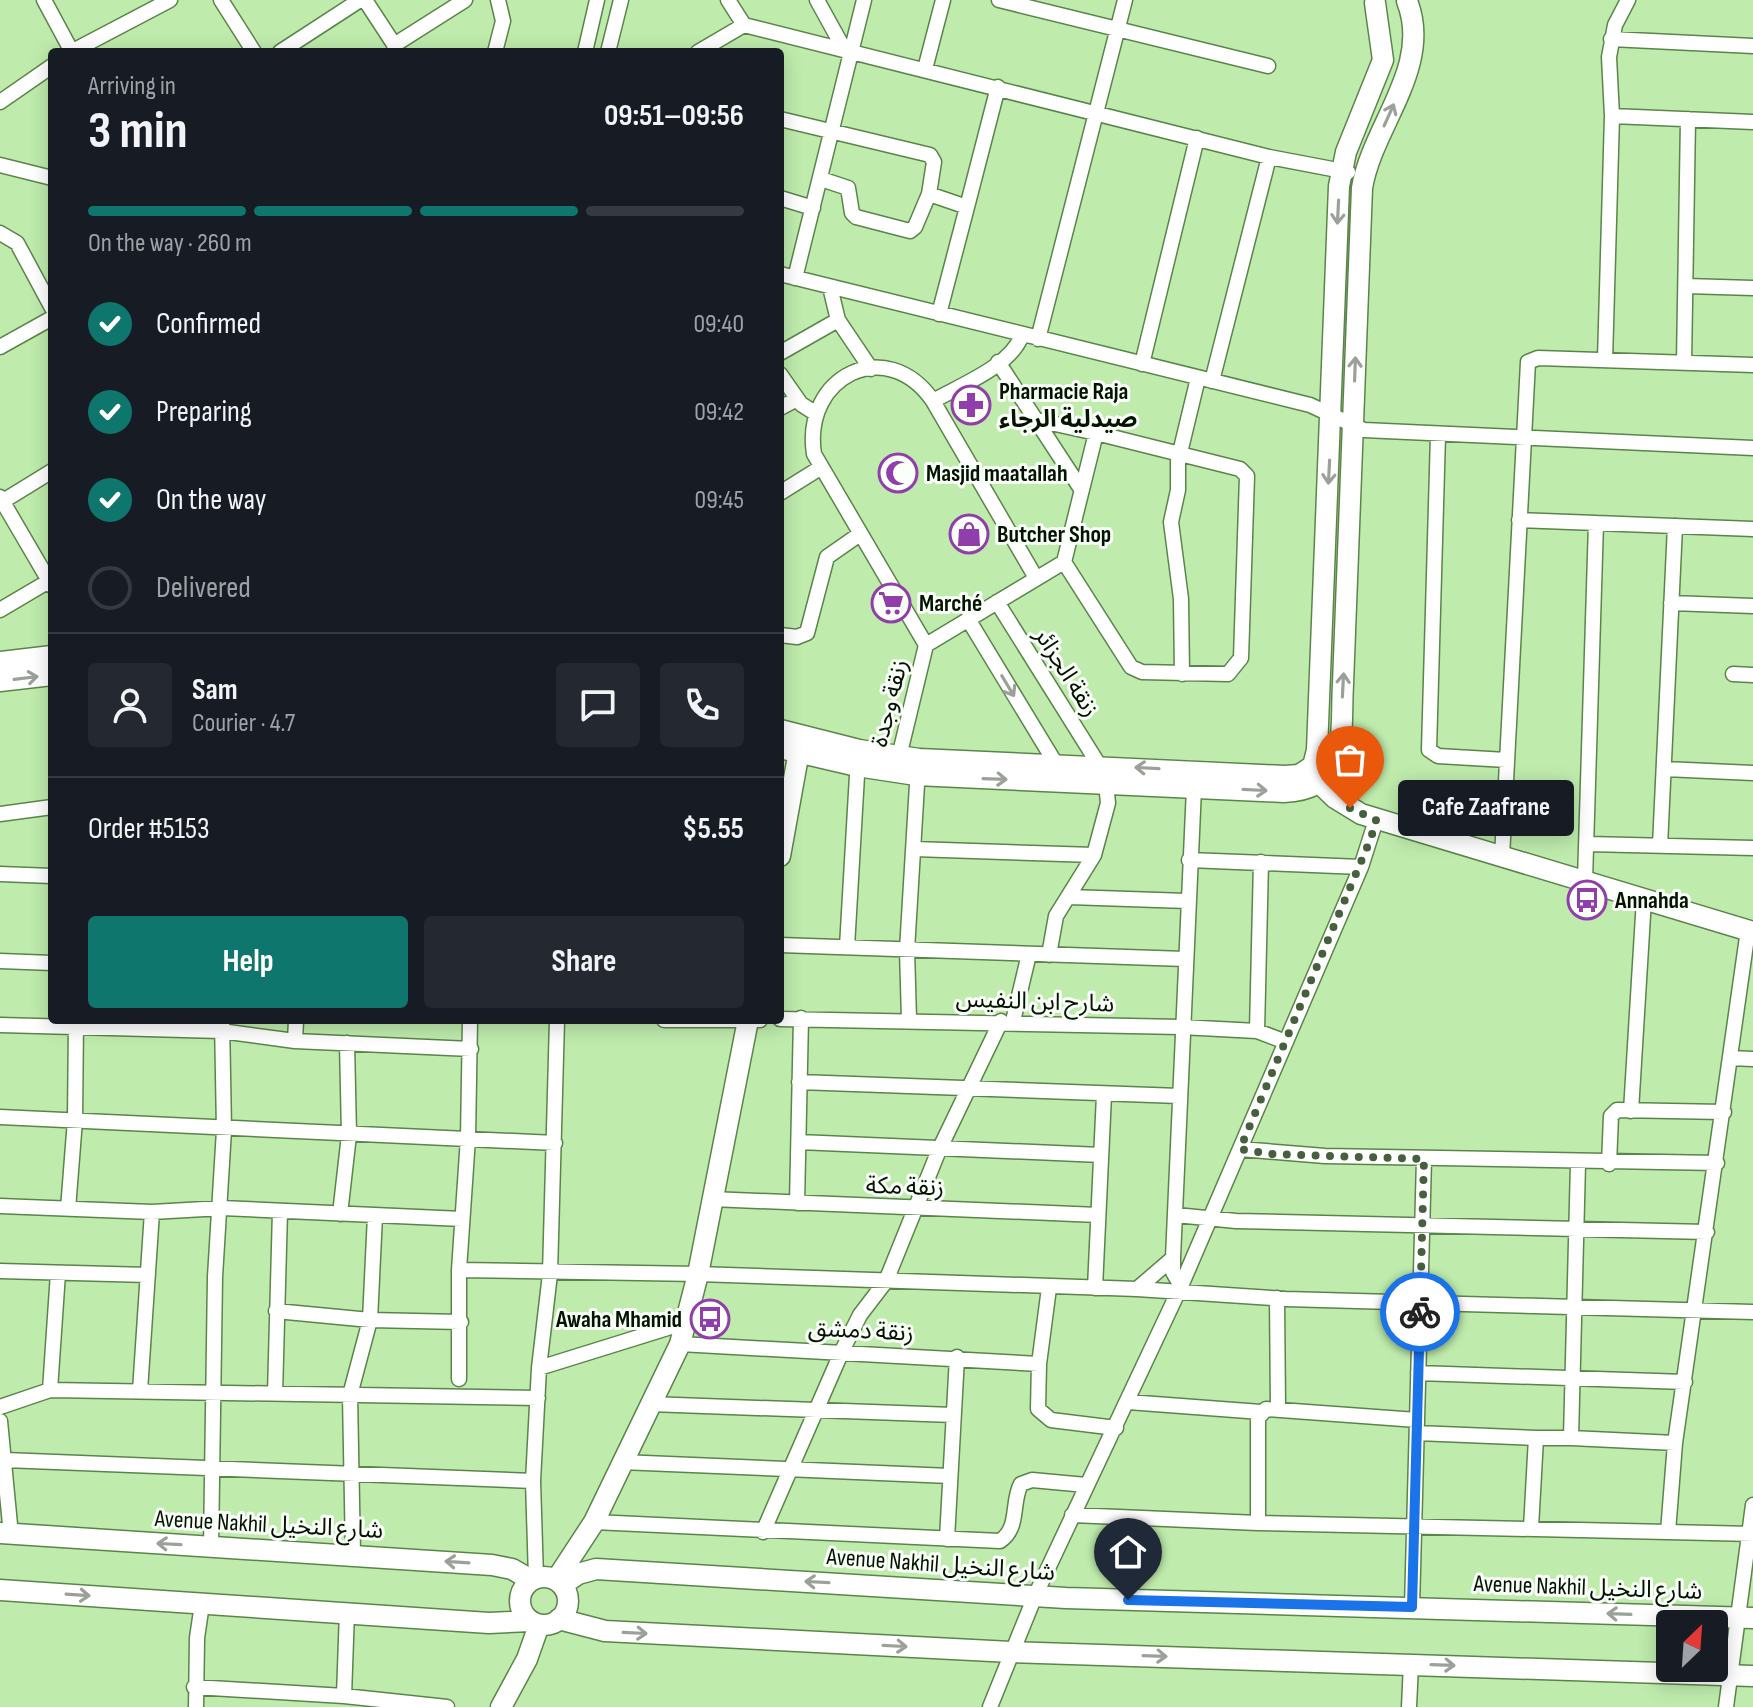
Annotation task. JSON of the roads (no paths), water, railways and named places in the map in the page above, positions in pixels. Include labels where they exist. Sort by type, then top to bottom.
[{"type":"street","points":[[44,0],[70,48]]},
{"type":"street","points":[[80,48],[170,0]]},
{"type":"street","points":[[221,0],[251,48]]},
{"type":"street","points":[[286,48],[363,0],[396,48]]},
{"type":"street","points":[[398,48],[465,0]]},
{"type":"street","points":[[496,48],[503,21],[498,0]]},
{"type":"street","points":[[586,48],[599,0],[617,17]]},
{"type":"street","points":[[609,48],[621,0]]},
{"type":"street","points":[[728,0],[744,25],[1269,157],[1364,174]]},
{"type":"street","points":[[817,0],[847,50]]},
{"type":"street","points":[[864,0],[847,50],[832,132],[813,208],[787,276],[1205,380],[1332,414],[1354,426],[1378,433],[1753,448]]},
{"type":"street","points":[[925,69],[943,0]]},
{"type":"street","points":[[999,0],[1268,66]]},
{"type":"street","points":[[1038,339],[1125,0]]},
{"type":"street","points":[[1605,360],[1612,116],[1611,39],[1619,13],[1628,0]]},
{"type":"street","points":[[784,822],[793,746],[907,766],[1061,773],[1314,778],[1332,772],[1338,758],[1364,174],[1407,72],[1413,39],[1408,1],[1389,7],[1372,2],[1383,60],[1341,170],[1314,778],[1301,791],[1284,792],[1194,788],[1103,774]]},
{"type":"street","points":[[705,48],[744,25]]},
{"type":"street","points":[[1611,39],[1753,46]]},
{"type":"street","points":[[0,102],[48,69]]},
{"type":"street","points":[[939,314],[998,87]]},
{"type":"street","points":[[1612,116],[1753,122]]},
{"type":"street","points":[[1684,363],[1688,119]]},
{"type":"street","points":[[784,120],[930,155],[934,162],[929,194],[915,227],[910,231],[856,217],[848,188],[821,179]]},
{"type":"street","points":[[1142,364],[1197,138]]},
{"type":"street","points":[[1182,674],[1181,599],[1171,522],[1178,490],[1180,453],[1205,380],[1269,157]]},
{"type":"street","points":[[0,165],[48,177]]},
{"type":"street","points":[[929,194],[967,207]]},
{"type":"street","points":[[784,199],[813,208]]},
{"type":"street","points":[[0,233],[17,243],[48,301]]},
{"type":"street","points":[[1686,286],[1753,288]]},
{"type":"street","points":[[830,287],[838,320],[871,369]]},
{"type":"street","points":[[0,347],[48,320]]},
{"type":"street","points":[[784,351],[838,320]]},
{"type":"street","points":[[933,401],[998,362],[1015,349],[1022,335]]},
{"type":"street","points":[[1502,857],[1528,362],[1538,358],[1753,365]]},
{"type":"street","points":[[998,362],[1081,489]]},
{"type":"street","points":[[1036,578],[933,401],[919,384],[903,373],[871,369],[838,380],[823,395],[815,413],[812,442],[820,468],[926,645],[1064,562]]},
{"type":"street","points":[[784,380],[797,399],[815,413]]},
{"type":"street","points":[[784,406],[797,399]]},
{"type":"street","points":[[1037,420],[1096,433],[1180,453],[1240,469],[1247,479],[1241,658],[1234,670],[1223,676],[1142,672],[1131,667],[1064,562],[1096,433]]},
{"type":"street","points":[[1438,435],[1429,750],[1438,756],[1506,760]]},
{"type":"street","points":[[784,490],[820,468]]},
{"type":"street","points":[[48,473],[1,501],[48,581]]},
{"type":"street","points":[[1519,520],[1753,529]]},
{"type":"street","points":[[1585,880],[1596,523]]},
{"type":"street","points":[[1660,846],[1675,526]]},
{"type":"street","points":[[784,635],[797,637],[807,633],[827,557],[860,534]]},
{"type":"street","points":[[0,610],[48,585]]},
{"type":"street","name":"زنقة الجزائر","points":[[997,602],[1103,774]]},
{"type":"street","points":[[1671,603],[1753,606]]},
{"type":"street","points":[[968,619],[1061,773]]},
{"type":"street","name":"زنقة وجدة","points":[[909,1019],[907,950],[914,849],[907,766],[926,645]]},
{"type":"street","points":[[0,662],[48,656]]},
{"type":"street","points":[[1733,674],[1753,675]]},
{"type":"street","points":[[0,681],[48,675]]},
{"type":"street","points":[[847,947],[858,758]]},
{"type":"street","points":[[1665,769],[1753,773]]},
{"type":"street","points":[[1049,955],[1052,927],[1094,855],[1108,803],[1103,774]]},
{"type":"street","points":[[1314,778],[1350,808],[1376,820],[1750,931],[1675,1443],[1668,1532]]},
{"type":"street","points":[[1179,1289],[1173,1272],[1173,1258],[1194,788]]},
{"type":"street","points":[[0,814],[48,808]]},
{"type":"street","points":[[990,1707],[1035,1596],[1128,1402],[1240,1149],[1361,867],[1376,820]]},
{"type":"street","points":[[1588,844],[1753,848]]},
{"type":"street","points":[[914,849],[1094,855]]},
{"type":"street","points":[[1189,860],[1361,867]]},
{"type":"street","points":[[1257,1031],[1261,862]]},
{"type":"street","points":[[0,874],[48,876]]},
{"type":"street","points":[[1069,897],[1187,901]]},
{"type":"street","points":[[1631,1111],[1644,899]]},
{"type":"street","points":[[784,945],[1185,959]]},
{"type":"street","points":[[763,1532],[842,1351],[860,1315],[886,1281],[967,1089],[1007,1021],[1029,954]]},
{"type":"street","points":[[0,961],[48,963]]},
{"type":"street","points":[[797,1203],[801,1018]]},
{"type":"street","name":"شارح ابن النفيس","points":[[784,1019],[1007,1021],[1181,1027],[1257,1031],[1286,1042]]},
{"type":"street","points":[[68,1209],[75,1120],[76,1024]]},
{"type":"street","points":[[295,1041],[296,1024]]},
{"type":"street","points":[[459,1379],[459,1270],[468,1138],[470,1024]]},
{"type":"street","points":[[501,1707],[543,1622],[568,1603],[546,1581],[533,1481],[539,1368],[550,1274],[557,1024]]},
{"type":"street","points":[[546,1581],[573,1556],[594,1522],[680,1344],[698,1274],[747,1024]]},
{"type":"street","points":[[0,1025],[221,1026],[295,1041],[471,1049]]},
{"type":"street","points":[[211,1547],[215,1277],[222,1208],[224,1130],[221,1026]]},
{"type":"street","points":[[340,1214],[349,1135],[347,1043]]},
{"type":"street","points":[[1730,1058],[1753,1059]]},
{"type":"street","points":[[799,1082],[1179,1096]]},
{"type":"street","points":[[1095,1288],[1104,1095]]},
{"type":"street","points":[[1609,1164],[1611,1116],[1617,1110],[1724,1112]]},
{"type":"street","points":[[0,1117],[224,1130],[555,1143]]},
{"type":"street","points":[[799,1142],[1101,1155]]},
{"type":"street","points":[[1240,1149],[1284,1154],[1424,1159],[1609,1164],[1717,1163]]},
{"type":"street","points":[[1412,1607],[1424,1159]]},
{"type":"street","points":[[1571,1438],[1578,1163]]},
{"type":"street","name":"زنقة مكة","points":[[711,1199],[1098,1215]]},
{"type":"street","points":[[0,1206],[152,1212],[222,1208],[462,1219]]},
{"type":"street","points":[[275,1394],[280,1211]]},
{"type":"street","points":[[140,1391],[152,1212]]},
{"type":"street","points":[[1176,1215],[1422,1226],[1707,1232]]},
{"type":"street","points":[[353,1555],[350,1395],[370,1320],[375,1216]]},
{"type":"street","points":[[1137,1289],[1173,1258]]},
{"type":"street","points":[[459,1270],[550,1274],[698,1274],[1049,1288],[1179,1289],[1277,1298],[1753,1312]]},
{"type":"street","points":[[0,1271],[148,1275]]},
{"type":"street","points":[[50,1390],[58,1273]]},
{"type":"street","points":[[1049,1288],[1037,1398],[1042,1416],[1068,1424],[1116,1428]]},
{"type":"street","points":[[1277,1298],[1278,1409]]},
{"type":"street","points":[[276,1311],[370,1320],[461,1322]]},
{"type":"street","points":[[539,1368],[663,1333],[687,1322]]},
{"type":"street","name":"زنقة دمشق","points":[[680,1344],[957,1357],[1039,1364]]},
{"type":"street","points":[[947,1539],[957,1357]]},
{"type":"street","points":[[1418,1373],[1685,1382]]},
{"type":"street","points":[[0,1407],[50,1390],[538,1398]]},
{"type":"street","points":[[1128,1402],[1261,1412],[1278,1409],[1536,1438],[1675,1443]]},
{"type":"street","points":[[650,1404],[953,1415]]},
{"type":"street","points":[[1258,1523],[1258,1418],[1261,1412]]},
{"type":"street","points":[[0,1421],[5,1460],[6,1534]]},
{"type":"street","points":[[1531,1528],[1536,1438]]},
{"type":"street","points":[[5,1460],[533,1481]]},
{"type":"street","points":[[621,1462],[950,1476]]},
{"type":"street","points":[[594,1522],[1000,1541],[1008,1536],[1021,1484],[1032,1480],[1086,1485]]},
{"type":"street","points":[[1726,1707],[1730,1675],[1746,1618],[1753,1505]]},
{"type":"street","points":[[1072,1515],[1258,1523],[1751,1534]]},
{"type":"street","name":"Avenue Nakhil شارع النخيل","points":[[6,1534],[492,1565],[546,1581]]},
{"type":"street","points":[[573,1556],[577,1565],[589,1570]]},
{"type":"street","points":[[543,1622],[520,1603],[523,1588],[589,1570]]},
{"type":"street","name":"Avenue Nakhil شارع النخيل","points":[[589,1570],[1035,1596],[1746,1618]]},
{"type":"street","points":[[0,1590],[347,1611],[489,1623],[543,1622],[605,1631],[1011,1652],[1753,1676]]},
{"type":"street","points":[[196,1707],[194,1687],[202,1604]]},
{"type":"street","points":[[344,1696],[347,1611]]},
{"type":"street","points":[[1409,1707],[1411,1664]]},
{"type":"street","points":[[194,1687],[344,1696],[447,1707]]},
{"type":"place","name":"Pharmacie Raja صيدلية الرجاء","points":[[971,405]]},
{"type":"place","name":"Masjid maatallah","points":[[898,473]]},
{"type":"place","name":"Butcher Shop","points":[[969,534]]},
{"type":"place","name":"Marché","points":[[891,603]]},
{"type":"place","name":"Cafe Zaafrane","points":[[1350,808]]},
{"type":"place","name":"Annahda","points":[[1587,900]]},
{"type":"place","name":"Awaha Mhamid","points":[[710,1319]]}]
